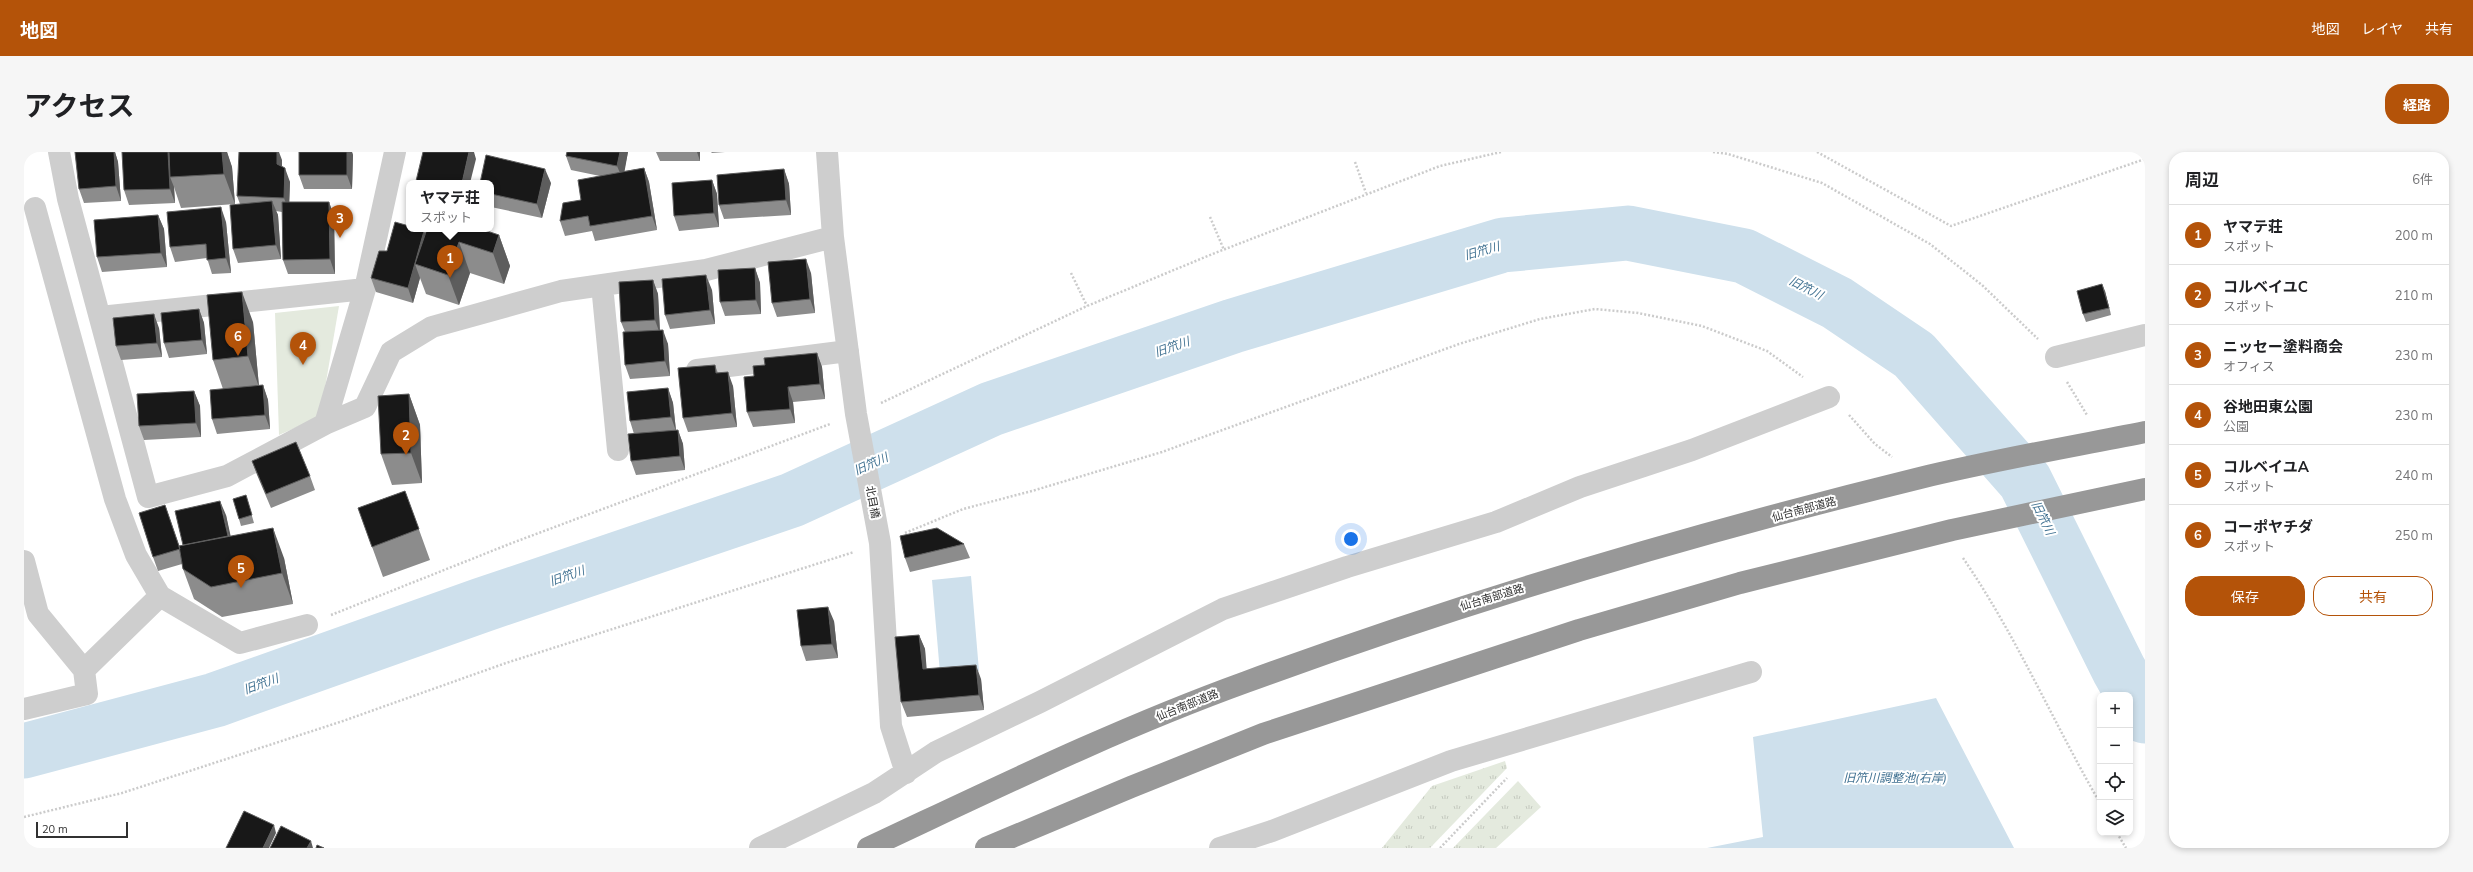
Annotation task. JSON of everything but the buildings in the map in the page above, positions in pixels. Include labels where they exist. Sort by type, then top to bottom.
[{"type":"highway","name":"仙台南部道路","points":[[868,848],[1109,736],[1252,680],[1459,607],[1672,544],[1921,478],[2145,432]]},
{"type":"highway","points":[[986,848],[1263,734],[1579,630],[1740,583],[1952,530],[2135,491]]},
{"type":"street","points":[[59,152],[68,199],[148,498],[228,476],[325,424],[365,406],[391,352],[432,327],[561,291],[706,270],[833,237]]},
{"type":"street","points":[[325,424],[364,290],[395,152]]},
{"type":"street","name":"北目橋","points":[[827,152],[833,237],[848,351],[858,422],[879,535],[891,726],[906,773]]},
{"type":"street","points":[[68,199],[30,209],[115,499],[153,603],[240,643],[307,625]]},
{"type":"street","points":[[602,285],[623,393],[618,450]]},
{"type":"street","points":[[100,317],[364,290]]},
{"type":"street","points":[[2056,357],[2145,336]]},
{"type":"street","points":[[697,370],[848,351]]},
{"type":"street","points":[[760,848],[874,793],[936,752],[1040,702],[1223,609],[1347,567],[1496,522],[1580,487],[1692,450],[1829,397]]},
{"type":"street","points":[[24,561],[38,614],[88,665]]},
{"type":"street","points":[[24,709],[87,694],[88,665],[153,603]]},
{"type":"street","points":[[1220,848],[1272,831],[1451,761],[1751,672]]},
{"type":"path","points":[[307,625],[512,543],[858,422],[1087,306],[1366,193],[1440,166],[1501,152]]},
{"type":"path","points":[[1713,152],[1728,154],[1822,183],[1930,244],[1982,285],[2056,357],[2073,395],[2088,417]]},
{"type":"path","points":[[1817,152],[1951,226],[2145,159]]},
{"type":"path","points":[[1355,162],[1366,193]]},
{"type":"path","points":[[1210,217],[1224,250]]},
{"type":"path","points":[[1071,273],[1087,306]]},
{"type":"path","points":[[24,817],[122,793],[343,721],[506,663],[879,535],[963,509],[1032,491],[1162,452],[1459,344],[1540,319],[1595,309],[1638,312],[1702,326],[1767,351],[1829,397],[1848,414],[1875,444],[1893,458]]},
{"type":"path","points":[[1963,558],[1991,598],[2070,752],[2098,800]]},
{"type":"path","points":[[1440,848],[1507,778]]},
{"type":"path","points":[[2120,836],[2126,848]]},
{"type":"green space","points":[[339,306],[320,417],[279,435],[275,313]]},
{"type":"green space","points":[[1505,761],[1507,768],[1430,848],[1382,848],[1432,786]]},
{"type":"green space","points":[[1518,781],[1541,807],[1496,848],[1453,848]]},
{"type":"water","points":[[971,576],[979,671],[940,673],[932,580]]},
{"type":"water","name":"旧笊川調整池(右岸)","points":[[1936,698],[2014,848],[1707,848],[1763,837],[1753,737]]},
{"type":"waterway","name":"旧笊川","points":[[24,751],[215,700],[482,605],[792,500],[991,409],[1233,326],[1503,245],[1628,233],[1744,256],[1837,303],[1914,355],[2025,481],[2119,670],[2145,716]]},
{"type":"place","name":"ニッセー塗料商会","points":[[340,238]]},
{"type":"place","name":"ヤマテ荘","points":[[450,278]]},
{"type":"place","name":"コーポヤチダ","points":[[238,356]]},
{"type":"place","name":"谷地田東公園","points":[[303,365]]},
{"type":"place","name":"コルベイユC","points":[[406,455]]},
{"type":"place","name":"コルベイユA","points":[[241,588]]}]
